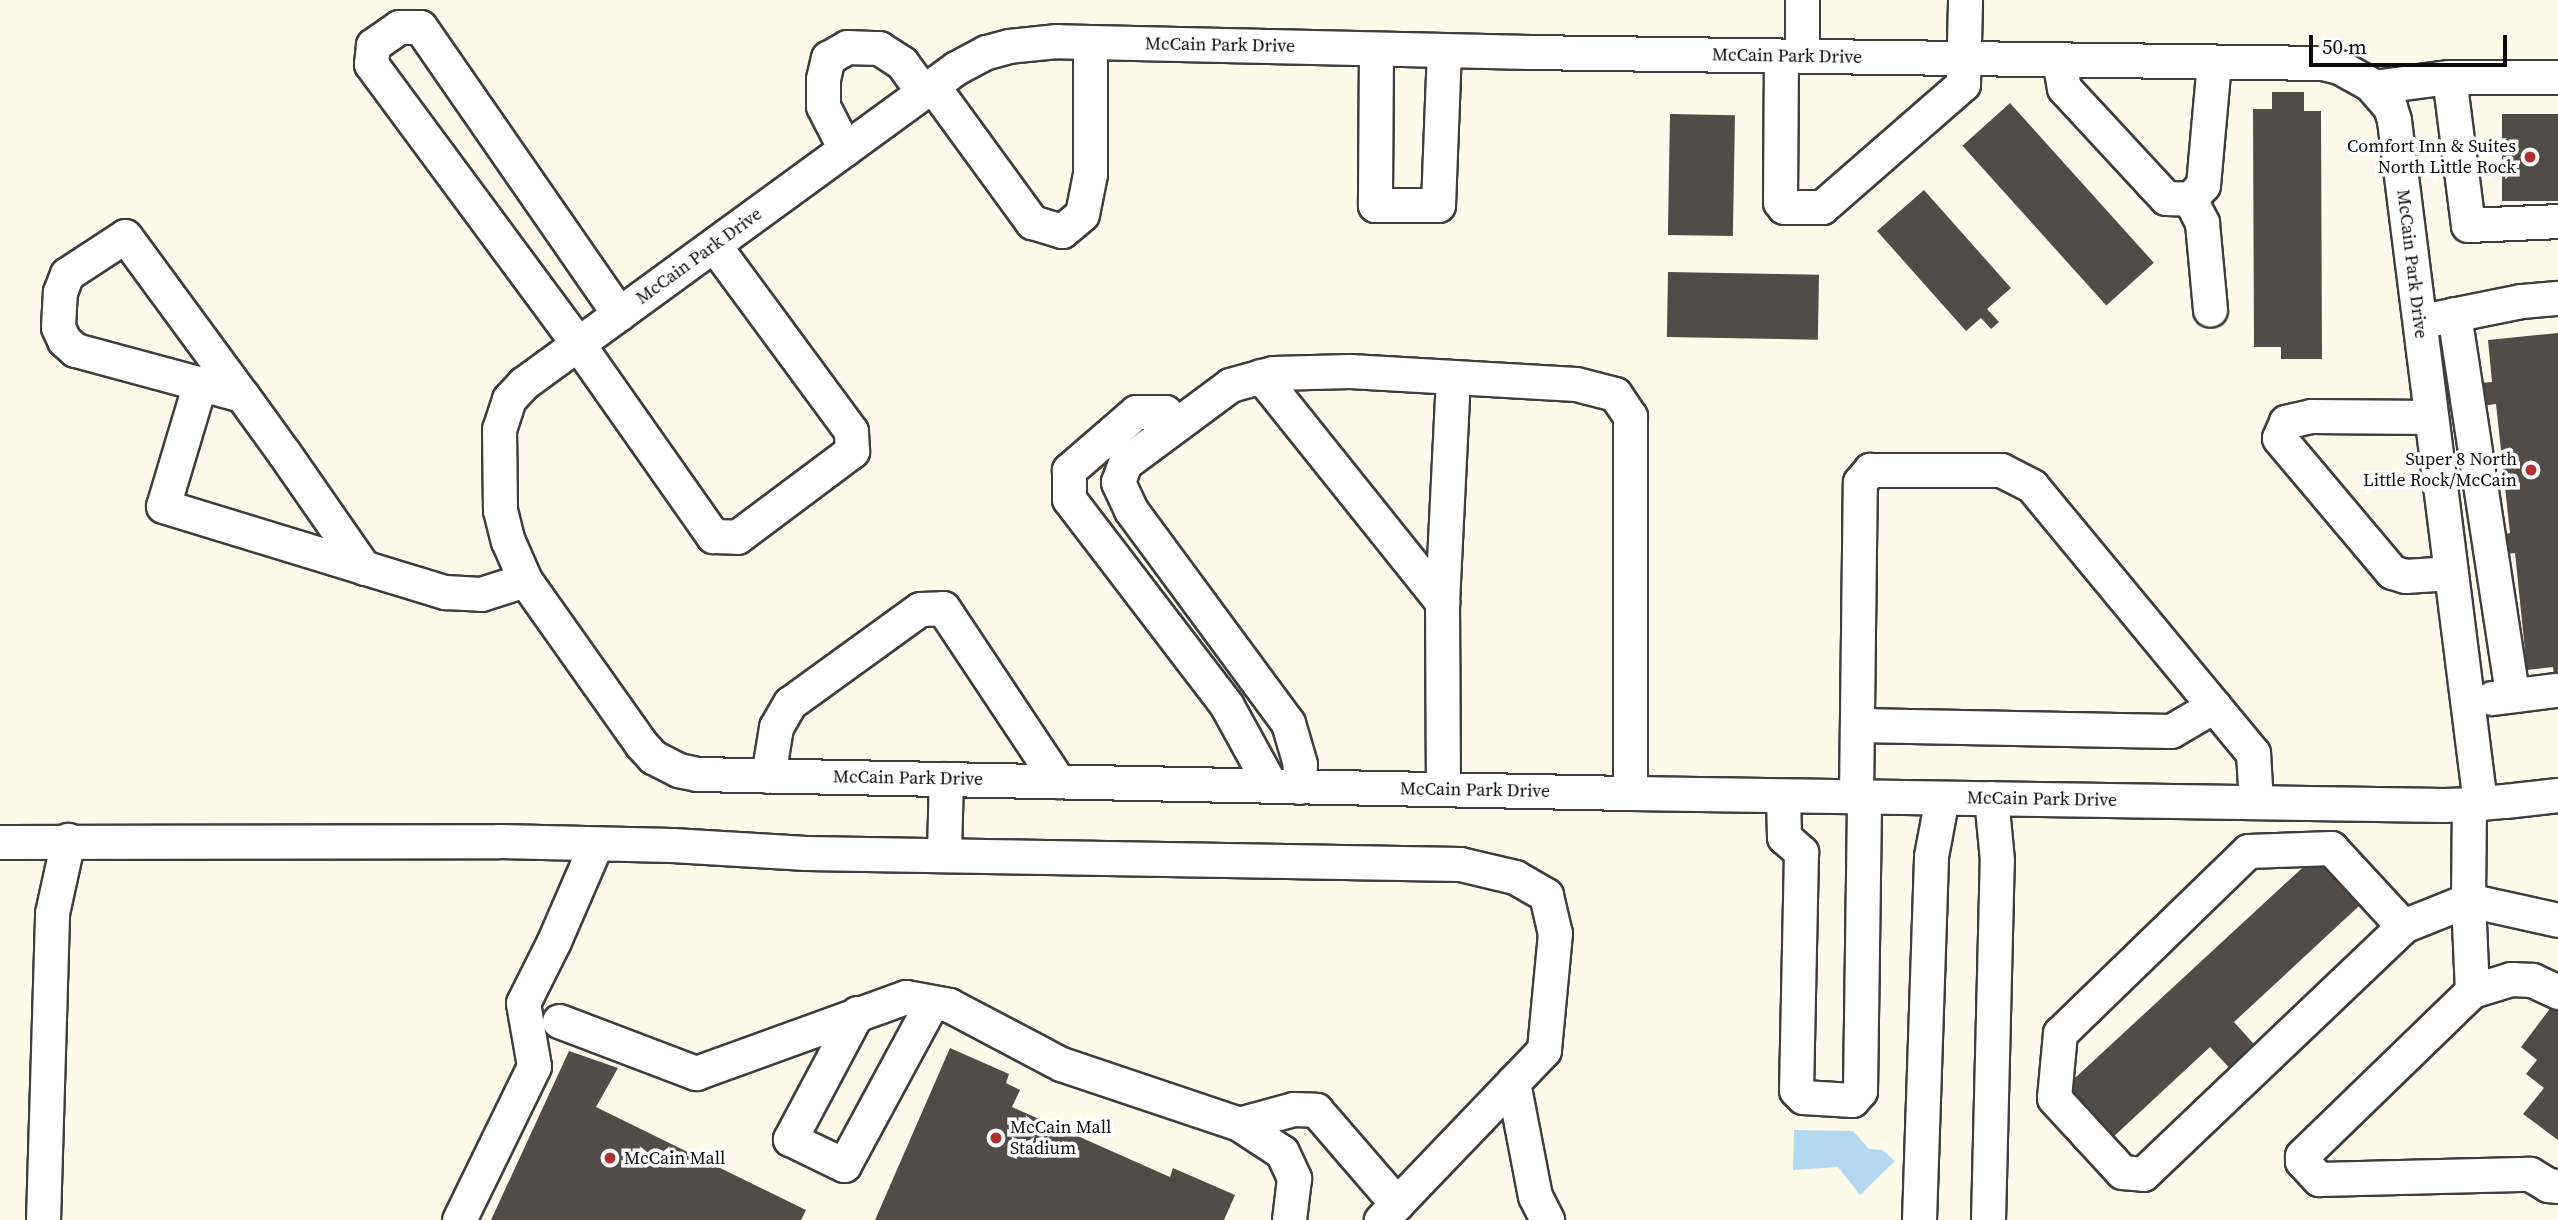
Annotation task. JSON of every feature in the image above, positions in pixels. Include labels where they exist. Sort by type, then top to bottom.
[{"type":"street","points":[[1802,0],[1791,56],[1780,202],[1783,207],[1822,207],[1963,85],[1965,0]]},
{"type":"street","points":[[619,314],[421,27],[399,27],[373,44],[370,64],[578,344],[713,536],[737,537],[852,451],[850,431],[714,245]]},
{"type":"street","name":"McCain Park Drive","points":[[2475,803],[2467,701],[2393,120],[2390,107],[2373,87],[2357,75],[2323,63],[1376,49],[1057,41],[986,52],[928,89],[524,383],[509,399],[503,411],[499,443],[500,510],[508,541],[526,580],[641,744],[653,757],[678,770],[697,774],[1783,796],[2256,802],[2475,803],[2558,795]]},
{"type":"street","points":[[845,149],[823,106],[823,79],[828,58],[847,47],[879,48],[902,62],[928,89],[1032,222],[1062,231],[1082,214],[1090,174],[1090,42]]},
{"type":"street","points":[[1376,49],[1375,205],[1438,205],[1444,50]]},
{"type":"street","points":[[2059,60],[2064,88],[2166,198],[2190,199],[2203,185],[2214,62]]},
{"type":"street","points":[[2373,87],[2449,77],[2558,77]]},
{"type":"street","points":[[2449,77],[2468,225],[2558,221]]},
{"type":"street","points":[[2190,199],[2202,223],[2210,310]]},
{"type":"street","points":[[242,395],[75,350],[64,340],[58,327],[60,292],[67,274],[125,236],[242,395],[364,568]]},
{"type":"street","points":[[2419,321],[2521,301],[2558,298]]},
{"type":"street","points":[[2454,314],[2512,695]]},
{"type":"street","points":[[1177,424],[1165,412],[1136,412],[1069,470],[1069,499],[1285,786],[1300,764],[1288,723],[1132,510],[1118,482],[1125,463],[1230,385],[1273,373],[1350,371],[1576,384],[1615,394],[1630,416],[1630,793]]},
{"type":"street","points":[[1261,376],[1442,602]]},
{"type":"street","points":[[1443,789],[1442,602],[1453,377]]},
{"type":"street","points":[[200,383],[163,506],[462,595],[481,594],[526,580]]},
{"type":"street","points":[[2431,417],[2311,416],[2286,422],[2279,438],[2392,572],[2406,576],[2451,573]]},
{"type":"street","points":[[1783,796],[1784,837],[1801,852],[1796,1090],[1803,1097],[1852,1100],[1860,1091],[1860,482],[1870,470],[2001,470],[2032,486],[2253,753],[2256,802]]},
{"type":"street","points":[[768,776],[776,726],[790,703],[920,609],[943,608],[1058,781]]},
{"type":"street","points":[[2467,701],[2555,690]]},
{"type":"street","points":[[1858,725],[2171,731],[2214,706]]},
{"type":"street","points":[[944,853],[946,779]]},
{"type":"street","points":[[1919,1220],[1931,856],[1942,798]]},
{"type":"street","points":[[1988,1220],[1997,860],[1991,799]]},
{"type":"street","points":[[2472,991],[2468,900],[2475,803]]},
{"type":"street","points":[[43,1220],[52,914],[68,840]]},
{"type":"street","points":[[0,842],[68,840],[596,844],[806,853],[944,853],[1460,864],[1515,877],[1546,895],[1555,933],[1544,1050],[1389,1212],[1316,1110],[1293,1109],[1239,1124]]},
{"type":"street","points":[[459,1220],[534,1066],[523,1003],[554,941],[596,844]]},
{"type":"street","points":[[2403,926],[2331,848],[2248,851],[2060,1033],[2054,1098],[2122,1172],[2143,1174],[2403,926],[2468,900],[2558,920]]},
{"type":"street","points":[[2558,992],[2532,980],[2511,979],[2472,991],[2302,1156],[2302,1161],[2319,1179],[2530,1174],[2548,1185],[2558,1186]]},
{"type":"street","points":[[559,1021],[696,1073],[906,997],[949,1005],[1061,1063],[1239,1124],[1282,1152],[1294,1178],[1289,1220]]},
{"type":"street","points":[[857,1013],[790,1139],[844,1165],[932,1002]]},
{"type":"street","points":[[1513,1082],[1535,1196],[1547,1220]]},
{"type":"water","points":[[1794,1130],[1853,1131],[1869,1149],[1882,1150],[1895,1161],[1860,1195],[1838,1167],[1793,1170]]},
{"type":"building","points":[[2272,92],[2304,92],[2304,111],[2321,111],[2322,359],[2281,359],[2281,347],[2254,347],[2253,109],[2272,109]]},
{"type":"building","points":[[2010,103],[2154,263],[2106,306],[1962,146]]},
{"type":"building","points":[[1670,114],[1735,115],[1733,236],[1668,235]]},
{"type":"building","name":"Comfort Inn & Suites North Little Rock","points":[[2502,114],[2558,114],[2558,201],[2502,201]]},
{"type":"building","points":[[1924,190],[2011,288],[1987,309],[1999,322],[1991,329],[1981,318],[1966,331],[1877,231]]},
{"type":"building","points":[[1668,272],[1819,275],[1818,340],[1667,337]]},
{"type":"building","name":"Super 8 North Little Rock/McCain","points":[[2558,333],[2556,698],[2553,667],[2527,670],[2515,553],[2499,555],[2497,535],[2510,533],[2496,404],[2481,406],[2479,383],[2492,382],[2488,340]]},
{"type":"building","points":[[2314,857],[2359,906],[2234,1022],[2261,1052],[2236,1075],[2210,1047],[2111,1139],[2063,1089]]},
{"type":"building","points":[[2552,1006],[2558,1010],[2558,1140],[2523,1114],[2544,1088],[2526,1074],[2537,1060],[2521,1047]]},
{"type":"building","name":"McCain Mall Stadium","points":[[950,1048],[1009,1074],[1006,1083],[1020,1090],[1012,1107],[1170,1177],[1173,1168],[1235,1195],[1224,1220],[875,1220]]},
{"type":"building","name":"McCain Mall","points":[[569,1051],[618,1068],[596,1107],[806,1210],[801,1220],[491,1220]]},
{"type":"place","name":"Comfort Inn & Suites North Little Rock","points":[[2530,157]]},
{"type":"place","name":"Super 8 North Little Rock/McCain","points":[[2531,470]]},
{"type":"place","name":"McCain Mall Stadium","points":[[996,1138]]},
{"type":"place","name":"McCain Mall","points":[[610,1158]]}]
